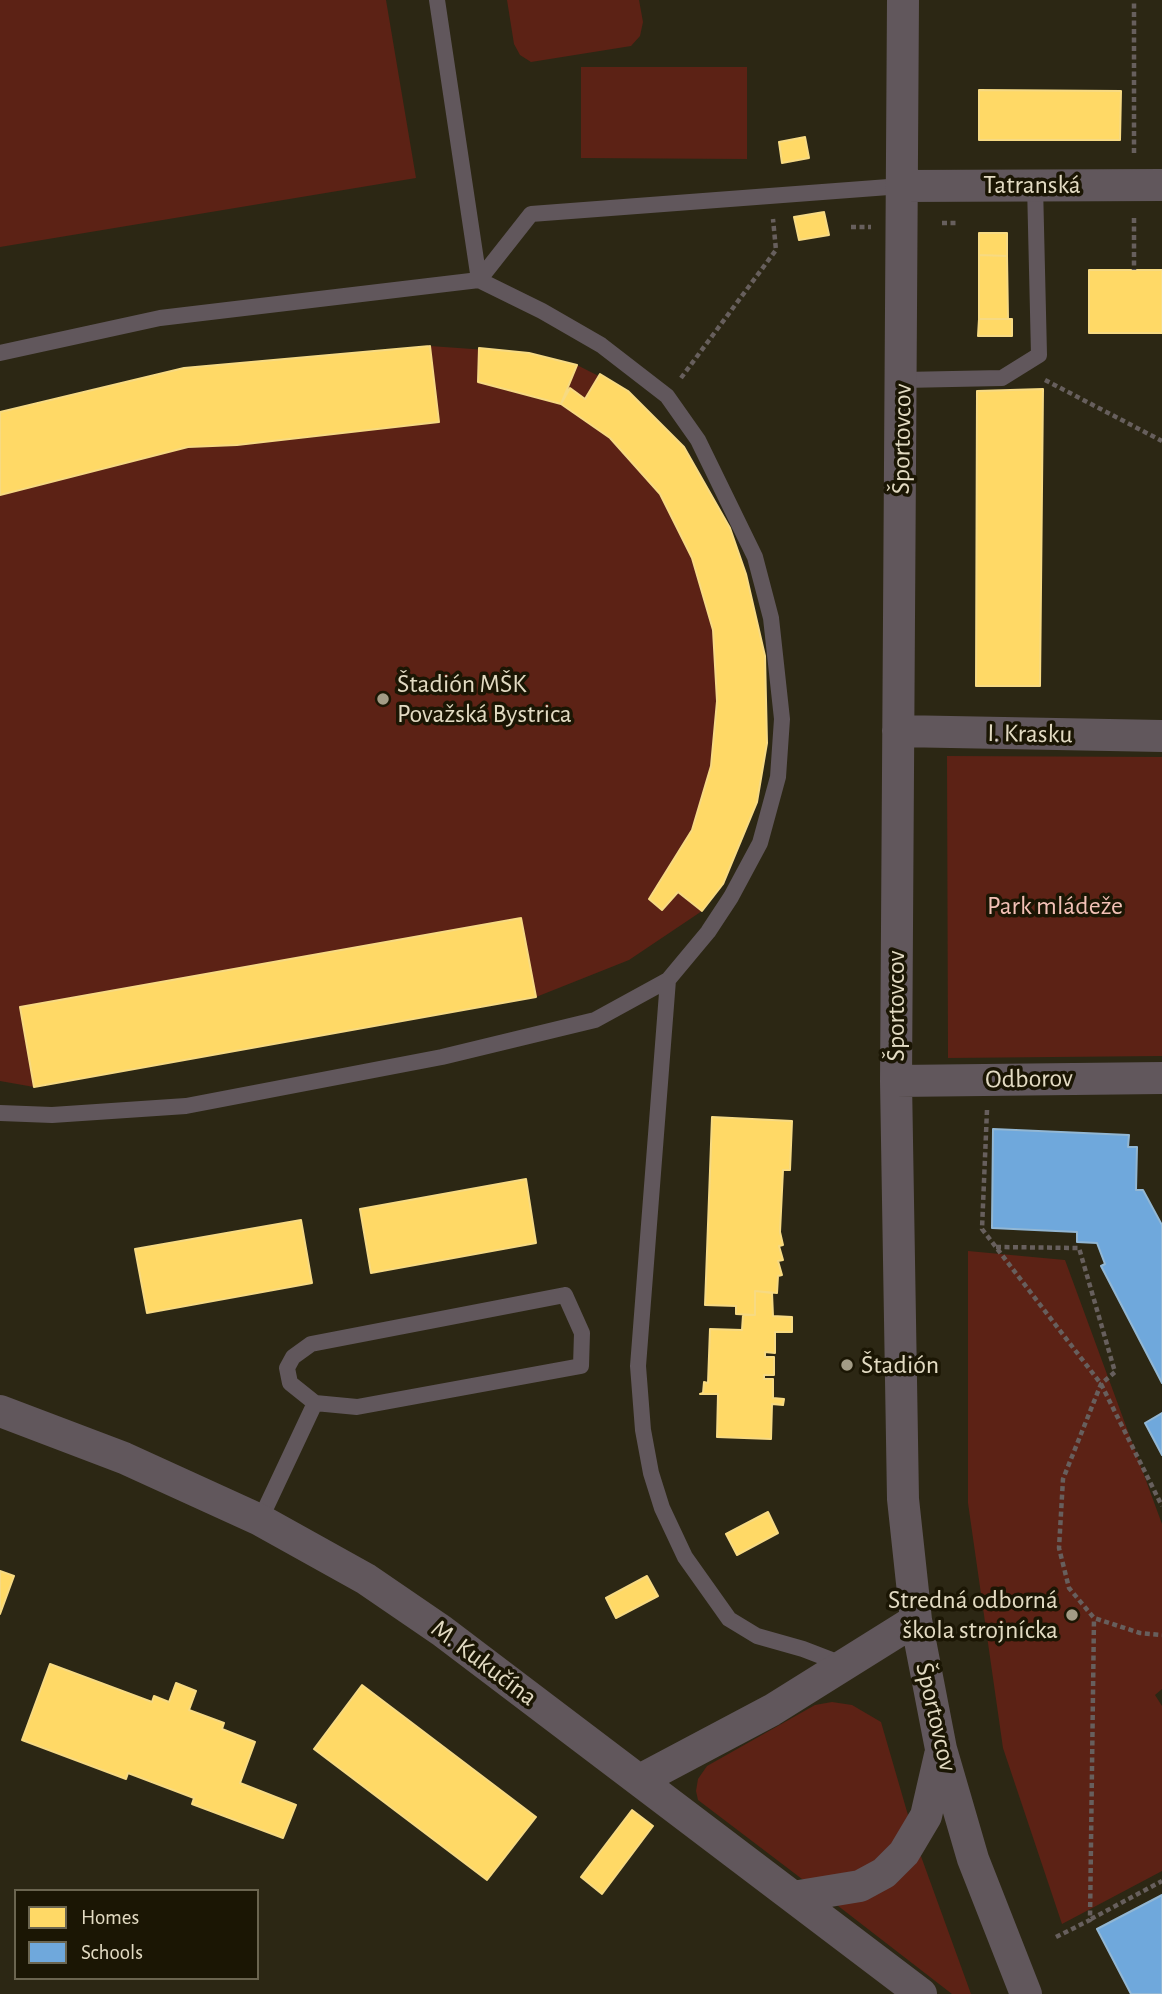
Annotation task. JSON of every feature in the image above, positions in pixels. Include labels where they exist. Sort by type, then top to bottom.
[{"type":"street","name":"Športovcov","points":[[903,0],[903,380],[896,1080],[903,1499],[916,1620],[941,1749],[973,1859],[1026,1994]]},
{"type":"street","name":"Tatranská","points":[[902,186],[1148,185]]},
{"type":"street","name":"I. Krasku","points":[[898,731],[1162,736]]},
{"type":"street","name":"Odborov","points":[[896,1080],[1162,1078]]},
{"type":"street","name":"M. Kukučína","points":[[0,1411],[124,1458],[260,1520],[366,1578],[442,1631],[921,1994]]},
{"type":"street","points":[[639,1780],[753,1721],[916,1620]]},
{"type":"street","points":[[793,1897],[860,1886],[884,1873],[904,1853],[926,1816],[941,1749]]},
{"type":"lane","points":[[437,0],[479,280]]},
{"type":"lane","points":[[903,380],[1002,378],[1039,355],[1035,185]]},
{"type":"lane","points":[[479,280],[531,214],[902,186]]},
{"type":"lane","points":[[0,353],[160,318],[479,280],[542,311],[601,345],[667,396],[698,439],[755,557],[771,618],[782,719],[778,777],[760,842],[708,932],[668,980],[595,1020],[442,1057],[186,1106],[52,1115],[0,1112]]},
{"type":"lane","points":[[668,980],[638,1366],[643,1430],[650,1473],[662,1508],[685,1557],[729,1619],[757,1636],[803,1648],[842,1664]]},
{"type":"lane","points":[[565,1295],[582,1333],[581,1366],[358,1407],[316,1403],[290,1383],[287,1368],[293,1357],[311,1344],[565,1295]]},
{"type":"lane","points":[[260,1520],[316,1403]]},
{"type":"path","points":[[1134,0],[1148,185],[1134,270]]},
{"type":"path","points":[[667,396],[776,250],[771,197]]},
{"type":"path","points":[[942,223],[957,223]]},
{"type":"path","points":[[851,227],[872,227]]},
{"type":"path","points":[[1017,369],[1058,385],[1162,441]]},
{"type":"path","points":[[987,1124],[982,1229],[1101,1384],[1162,1506]]},
{"type":"path","points":[[996,1247],[1079,1248],[1115,1372],[1101,1384],[1063,1479],[1059,1548],[1069,1588],[1094,1618],[1140,1633],[1162,1635]]},
{"type":"path","points":[[1090,1920],[1094,1618]]},
{"type":"path","points":[[1056,1937],[1162,1881]]},
{"type":"green space","points":[[0,0],[386,0],[416,178],[0,247]]},
{"type":"green space","points":[[507,0],[639,0],[643,22],[640,36],[631,46],[531,62],[520,55],[514,44]]},
{"type":"green space","points":[[581,67],[747,67],[747,159],[581,158]]},
{"type":"green space","name":"Štadión MŠK Považská Bystrica","points":[[430,346],[529,353],[577,365],[628,391],[684,447],[730,528],[746,574],[765,656],[767,743],[757,802],[723,884],[702,911],[629,960],[536,997],[34,1087],[0,1081],[0,412],[184,368]]},
{"type":"green space","name":"Park mládeže","points":[[947,756],[1162,757],[1162,1056],[948,1058]]},
{"type":"green space","name":"Stredná odborná škola strojnícka","points":[[968,1251],[1065,1260],[1162,1524],[1162,1689],[1155,1695],[1162,1706],[1162,1871],[1062,1924],[1003,1748],[968,1503]]},
{"type":"green space","points":[[832,1702],[852,1705],[881,1722],[910,1822],[873,1866],[820,1882],[802,1879],[698,1800],[696,1791],[698,1779],[707,1766],[815,1705]]},
{"type":"green space","points":[[918,1848],[971,1994],[952,1994],[833,1902]]},
{"type":"building: Homes","points":[[979,90],[1121,91],[1120,140],[979,140]]},
{"type":"building: Homes","points":[[805,137],[809,158],[782,163],[779,142]]},
{"type":"building: Homes","points":[[824,212],[829,235],[799,240],[794,217]]},
{"type":"building: Homes","points":[[979,233],[1007,233],[1007,256],[979,255]]},
{"type":"building: Homes","points":[[979,255],[1007,256],[1008,319],[979,319]]},
{"type":"building: Homes","points":[[1089,270],[1162,270],[1162,333],[1089,333]]},
{"type":"building: Homes","points":[[979,319],[1012,319],[1012,336],[978,336]]},
{"type":"building: Homes","points":[[430,346],[439,422],[237,445],[188,447],[0,495],[0,412],[184,368]]},
{"type":"building: Homes","points":[[479,348],[529,353],[577,365],[561,404],[478,382]]},
{"type":"building: Homes","points":[[600,374],[628,391],[684,447],[730,528],[746,574],[765,656],[767,743],[757,802],[723,884],[702,911],[678,892],[662,910],[649,899],[692,830],[711,766],[717,701],[713,630],[692,558],[660,494],[610,438],[561,404],[570,388],[585,399]]},
{"type":"building: Homes","points":[[1043,389],[1040,686],[976,686],[977,391]]},
{"type":"building: Homes","points":[[521,918],[536,997],[34,1087],[20,1007]]},
{"type":"building: Homes","points":[[712,1117],[792,1121],[790,1170],[783,1170],[780,1232],[783,1245],[779,1246],[783,1260],[778,1261],[782,1275],[778,1276],[777,1293],[755,1291],[755,1315],[736,1314],[736,1306],[705,1305]]},
{"type":"building: Homes","points":[[526,1179],[536,1243],[371,1273],[360,1209]]},
{"type":"building: Homes","points":[[301,1220],[312,1283],[147,1313],[135,1249]]},
{"type":"building: Homes","points":[[755,1291],[772,1293],[773,1316],[792,1317],[792,1332],[775,1332],[775,1353],[765,1352],[765,1357],[774,1357],[774,1375],[764,1375],[764,1379],[773,1379],[773,1398],[784,1399],[783,1405],[772,1404],[771,1439],[717,1437],[718,1394],[700,1394],[703,1393],[704,1382],[708,1383],[710,1329],[742,1330],[743,1315],[755,1315]]},
{"type":"building: Homes","points":[[768,1512],[778,1533],[737,1555],[726,1534]]},
{"type":"building: Homes","points":[[0,1571],[14,1576],[0,1614]]},
{"type":"building: Homes","points":[[647,1576],[658,1596],[616,1618],[606,1598]]},
{"type":"building: Homes","points":[[50,1664],[152,1702],[154,1696],[169,1702],[176,1683],[196,1691],[189,1710],[224,1723],[222,1729],[255,1742],[240,1783],[296,1805],[283,1838],[192,1804],[194,1798],[128,1773],[126,1779],[22,1740]]},
{"type":"building: Homes","points":[[362,1685],[536,1817],[487,1880],[314,1749]]},
{"type":"building: Homes","points":[[632,1810],[653,1826],[602,1894],[581,1877]]},
{"type":"building: Schools","points":[[993,1129],[1129,1135],[1128,1147],[1137,1147],[1136,1190],[1143,1190],[1162,1225],[1162,1383],[1101,1266],[1105,1264],[1097,1243],[1077,1242],[1077,1232],[992,1228]]},
{"type":"building: Schools","points":[[1162,1413],[1162,1455],[1145,1423]]},
{"type":"building: Schools","points":[[1162,1895],[1162,1994],[1131,1994],[1097,1929]]},
{"type":"place","name":"Štadión MŠK Považská Bystrica","points":[[383,699]]},
{"type":"place","name":"Štadión","points":[[847,1365]]},
{"type":"place","name":"Stredná odborná škola strojnícka","points":[[1072,1615]]}]
